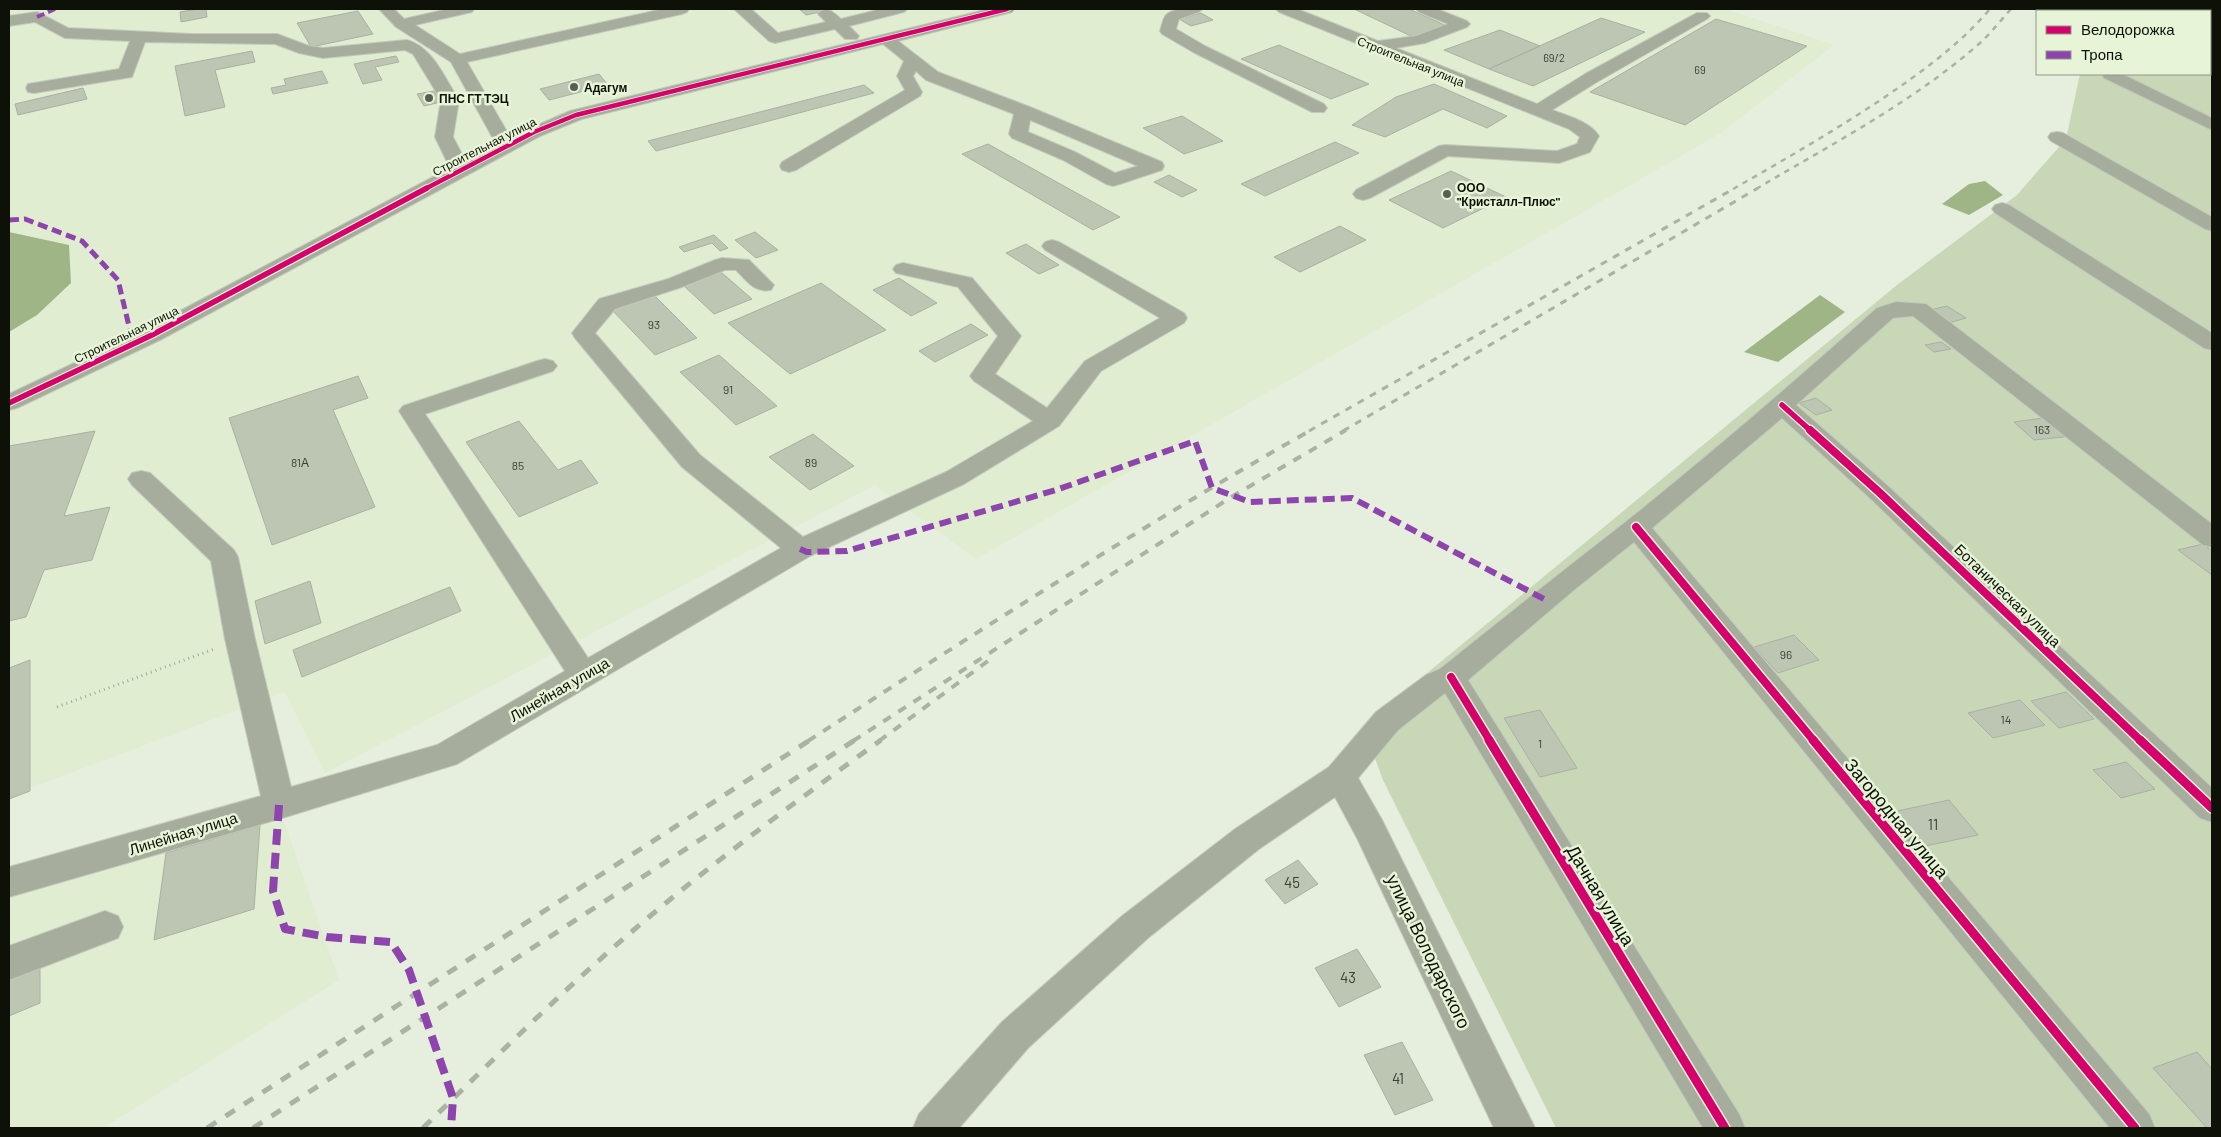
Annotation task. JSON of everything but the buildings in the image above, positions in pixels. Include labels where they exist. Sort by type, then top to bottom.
[{"type":"street","points":[[386,9],[401,24],[457,59],[506,146]]},
{"type":"street","points":[[401,24],[468,9]]},
{"type":"street","points":[[457,59],[682,9]]},
{"type":"street","points":[[742,9],[775,38],[832,19],[899,9]]},
{"type":"street","name":"Строительная улица","points":[[9,403],[152,335],[506,146],[576,115],[1007,9]]},
{"type":"street","points":[[1194,9],[1172,16],[1168,31],[1199,49],[1318,108]]},
{"type":"street","name":"Строительная улица","points":[[1284,9],[1575,125],[1590,136],[1584,148],[1559,157],[1445,150],[1363,194]]},
{"type":"street","points":[[1374,46],[1419,40],[1462,24],[1424,9]]},
{"type":"street","points":[[1538,111],[1702,16]]},
{"type":"street","points":[[9,21],[36,17],[65,33],[191,39],[277,39],[305,50],[323,53],[407,46],[418,51],[450,100],[444,137],[461,171]]},
{"type":"street","points":[[832,19],[860,44]]},
{"type":"street","points":[[34,88],[126,73],[139,37]]},
{"type":"street","points":[[885,38],[932,76],[1048,120],[1155,166],[1113,180],[1069,156],[1018,134],[1024,111]]},
{"type":"street","points":[[789,166],[914,92],[905,76],[912,61]]},
{"type":"street","points":[[2112,75],[2212,125]]},
{"type":"street","points":[[2057,137],[2212,224]]},
{"type":"street","points":[[2002,209],[2212,343]]},
{"type":"street","points":[[903,269],[965,282],[1010,336],[982,376],[1050,421],[1093,366],[1176,318],[1052,246]]},
{"type":"street","points":[[763,285],[742,264],[722,264],[675,284],[607,304],[583,333],[691,461],[800,550]]},
{"type":"street","points":[[933,1128],[1015,1035],[1135,927],[1247,839],[1340,776],[1388,721],[1437,683],[1451,677],[1564,582],[1636,527],[1782,404],[1885,313],[1896,309],[1918,309],[2212,538]]},
{"type":"street","points":[[545,366],[411,411],[583,675]]},
{"type":"street","name":"Ботаническая улица","points":[[1782,404],[1880,493],[2212,808]]},
{"type":"street","name":"Линейная улица","points":[[9,882],[114,854],[446,755],[800,550],[956,478],[1050,421]]},
{"type":"street","points":[[141,479],[224,557],[240,639],[279,804]]},
{"type":"street","name":"Загородная улица","points":[[1636,527],[2135,1128]]},
{"type":"street","name":"Дачная улица","points":[[1451,677],[1724,1128]]},
{"type":"street","name":"улица Володарского","points":[[1340,776],[1370,830],[1515,1128]]},
{"type":"street","points":[[9,963],[106,927]]},
{"type":"path","points":[[56,707],[240,639]]},
{"type":"shaded area","points":[[9,9],[1726,9],[1834,45],[1721,133],[976,559],[875,485],[325,773],[285,692],[9,796]]},
{"type":"shaded area","points":[[2212,9],[2212,1128],[1556,1128],[1383,780],[1363,726],[1897,285],[2017,195],[2066,139],[2080,75],[2211,75],[2211,10],[2105,10]]},
{"type":"shaded area","points":[[1985,181],[2003,195],[1969,215],[1942,204],[1969,184]]},
{"type":"shaded area","points":[[9,232],[69,245],[71,283],[37,315],[9,332]]},
{"type":"shaded area","points":[[1820,295],[1845,312],[1778,362],[1744,352]]},
{"type":"shaded area","points":[[284,821],[339,980],[103,1128],[9,1128],[9,875]]},
{"type":"railway","points":[[1733,189],[1827,134],[1897,89],[1953,46],[1990,9]]},
{"type":"railway","points":[[1756,189],[1843,139],[1927,84],[1980,43],[2011,9]]},
{"type":"railway","points":[[1309,431],[1735,188]]},
{"type":"railway","points":[[1343,431],[1758,188]]},
{"type":"railway","points":[[808,741],[1120,543],[1311,430]]},
{"type":"railway","points":[[853,741],[1233,496],[1346,430]]},
{"type":"railway","points":[[879,741],[988,661]]},
{"type":"railway","points":[[207,1128],[810,740]]},
{"type":"railway","points":[[253,1128],[855,740]]},
{"type":"railway","points":[[423,1128],[537,1017],[625,937],[739,845],[881,740]]},
{"type":"marked path","points":[[37,17],[55,9]]},
{"type":"marked path","points":[[9,220],[25,219],[82,241],[118,280],[133,343]]},
{"type":"marked path","points":[[800,549],[807,552],[847,551],[1056,490],[1195,441],[1212,488],[1250,502],[1352,498],[1544,599]]},
{"type":"marked path","points":[[279,805],[273,891],[285,929],[327,937],[391,942],[409,970],[453,1098],[451,1128]]},
{"type":"cycle path","points":[[9,403],[152,335],[506,146],[576,115],[1007,9]]},
{"type":"cycle path","points":[[1782,405],[1880,493],[2212,808]]},
{"type":"cycle path","points":[[1636,527],[2135,1128]]},
{"type":"cycle path","points":[[1451,677],[1725,1128]]},
{"type":"place","name":"Адагум","points":[[574,87]]},
{"type":"place","name":"ПНС ГТ ТЭЦ","points":[[429,98]]},
{"type":"place","name":"ООО \"Кристалл-Плюс\"","points":[[1447,194]]}]
